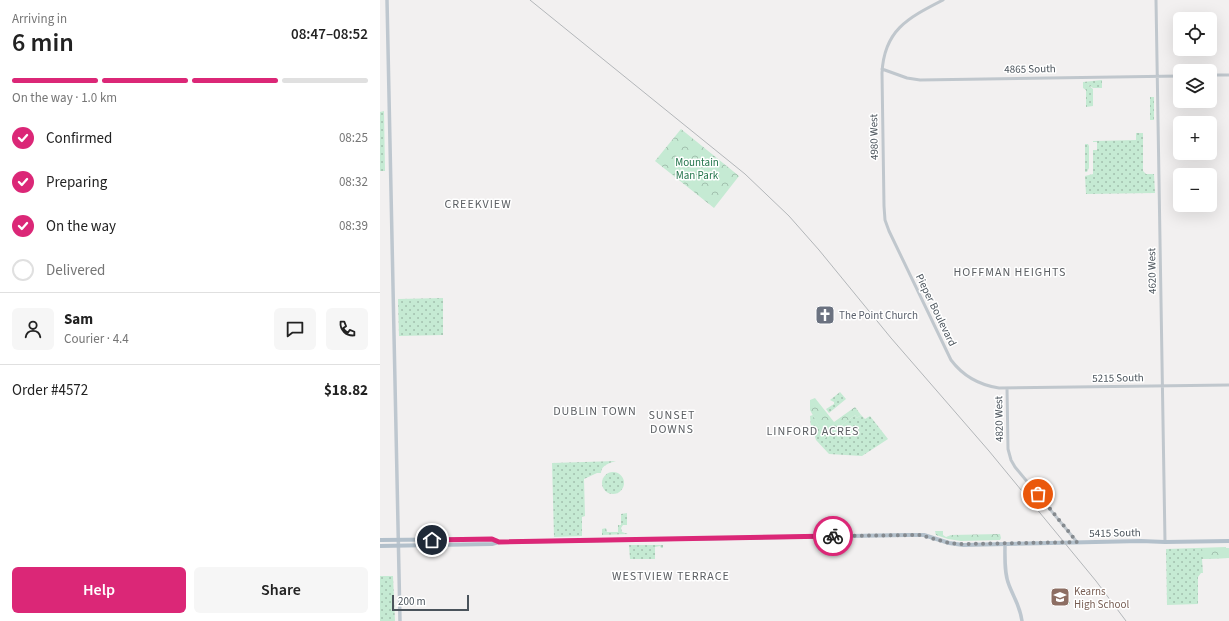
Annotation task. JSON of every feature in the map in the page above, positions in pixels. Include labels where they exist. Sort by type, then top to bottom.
[{"type":"main road","points":[[388,0],[400,621]]},
{"type":"main road","name":"5415 South","points":[[499,542],[906,535],[924,535],[957,544],[1229,541]]},
{"type":"main road","points":[[380,540],[492,539],[499,542]]},
{"type":"main road","points":[[380,546],[470,545],[492,544],[499,542]]},
{"type":"main road","points":[[1005,544],[1006,577],[1019,606],[1022,621]]},
{"type":"street","name":"4980 West","points":[[884,206],[882,69],[887,47],[900,26],[914,15],[943,0]]},
{"type":"street","name":"4620 West","points":[[1156,0],[1165,542]]},
{"type":"street","name":"4865 South","points":[[882,69],[910,79],[920,80],[1173,76]]},
{"type":"street","points":[[1217,75],[1229,75]]},
{"type":"street","name":"Pieper Boulevard","points":[[884,206],[885,220],[888,231],[951,360],[963,373],[976,382],[995,387],[1007,388]]},
{"type":"street","name":"5215 South","points":[[1007,388],[1229,385]]},
{"type":"street","name":"4820 West","points":[[1007,388],[1008,449],[1011,460],[1015,467],[1077,542]]},
{"type":"green space","points":[[1102,80],[1102,88],[1093,88],[1087,84],[1093,89],[1093,106],[1086,107],[1086,90],[1083,88],[1083,82]]},
{"type":"green space","points":[[1150,97],[1154,97],[1154,120],[1150,120]]},
{"type":"green space","points":[[384,111],[385,171],[380,171],[380,112]]},
{"type":"green space","name":"Mountain Man Park","points":[[681,129],[739,176],[714,208],[655,161]]},
{"type":"green space","points":[[1136,133],[1143,133],[1143,171],[1146,174],[1154,174],[1155,193],[1086,194],[1085,176],[1093,174],[1093,150],[1097,150],[1097,142],[1093,141],[1136,140]]},
{"type":"green space","points":[[1085,144],[1088,144],[1089,146],[1089,168],[1087,172],[1085,172]]},
{"type":"green space","points":[[443,298],[443,335],[399,336],[398,299]]},
{"type":"green space","points":[[840,392],[846,399],[829,413],[826,409],[834,404],[834,402],[830,400]]},
{"type":"green space","points":[[815,398],[834,422],[855,407],[861,415],[857,418],[855,415],[825,438],[810,410],[810,400]]},
{"type":"green space","points":[[813,415],[825,438],[855,415],[857,418],[861,415],[865,419],[870,416],[888,439],[862,456],[829,454],[816,440],[816,432],[811,427],[810,416]]},
{"type":"green space","points":[[616,461],[604,466],[601,473],[597,473],[584,479],[585,516],[582,517],[582,536],[554,537],[552,463]]},
{"type":"green space","points":[[613,472],[621,475],[624,483],[621,491],[613,494],[605,491],[602,483],[605,475]]},
{"type":"green space","points":[[627,513],[627,525],[623,525],[621,528],[622,532],[628,534],[602,535],[602,529],[606,528],[607,532],[618,532],[618,525],[621,525],[621,514]]},
{"type":"green space","points":[[935,531],[943,531],[943,535],[946,537],[951,535],[1000,534],[1001,538],[1000,540],[961,541],[936,535]]},
{"type":"green space","points":[[629,545],[663,545],[663,548],[660,546],[655,547],[655,559],[630,559]]},
{"type":"green space","points":[[1226,547],[1227,558],[1202,559],[1203,573],[1201,573],[1198,577],[1198,604],[1167,605],[1166,549]]},
{"type":"green space","points":[[1202,548],[1229,548],[1229,558],[1203,559]]},
{"type":"green space","points":[[380,576],[393,576],[395,621],[380,621]]},
{"type":"green space","points":[[1054,594],[1070,602],[1070,604],[1058,605],[1054,603],[1052,596]]},
{"type":"railway","points":[[530,0],[745,174],[789,216],[819,250],[891,338],[989,451],[1096,581],[1126,621]]},
{"type":"way so far","points":[[833,536],[924,535],[957,544],[1077,542],[1038,494]]},
{"type":"place","name":"The Point Church","points":[[825,315]]},
{"type":"place","name":"Kearns High School","points":[[1060,597]]},
{"type":"district","name":"CREEKVIEW","points":[[478,204]]},
{"type":"district","name":"HOFFMAN HEIGHTS","points":[[1010,272]]},
{"type":"district","name":"DUBLIN TOWN","points":[[595,411]]},
{"type":"district","name":"SUNSET DOWNS","points":[[672,422]]},
{"type":"district","name":"LINFORD ACRES","points":[[813,431]]},
{"type":"district","name":"WESTVIEW TERRACE","points":[[671,576]]},
{"type":"route","points":[[432,540],[492,539],[499,542],[833,536]]}]
